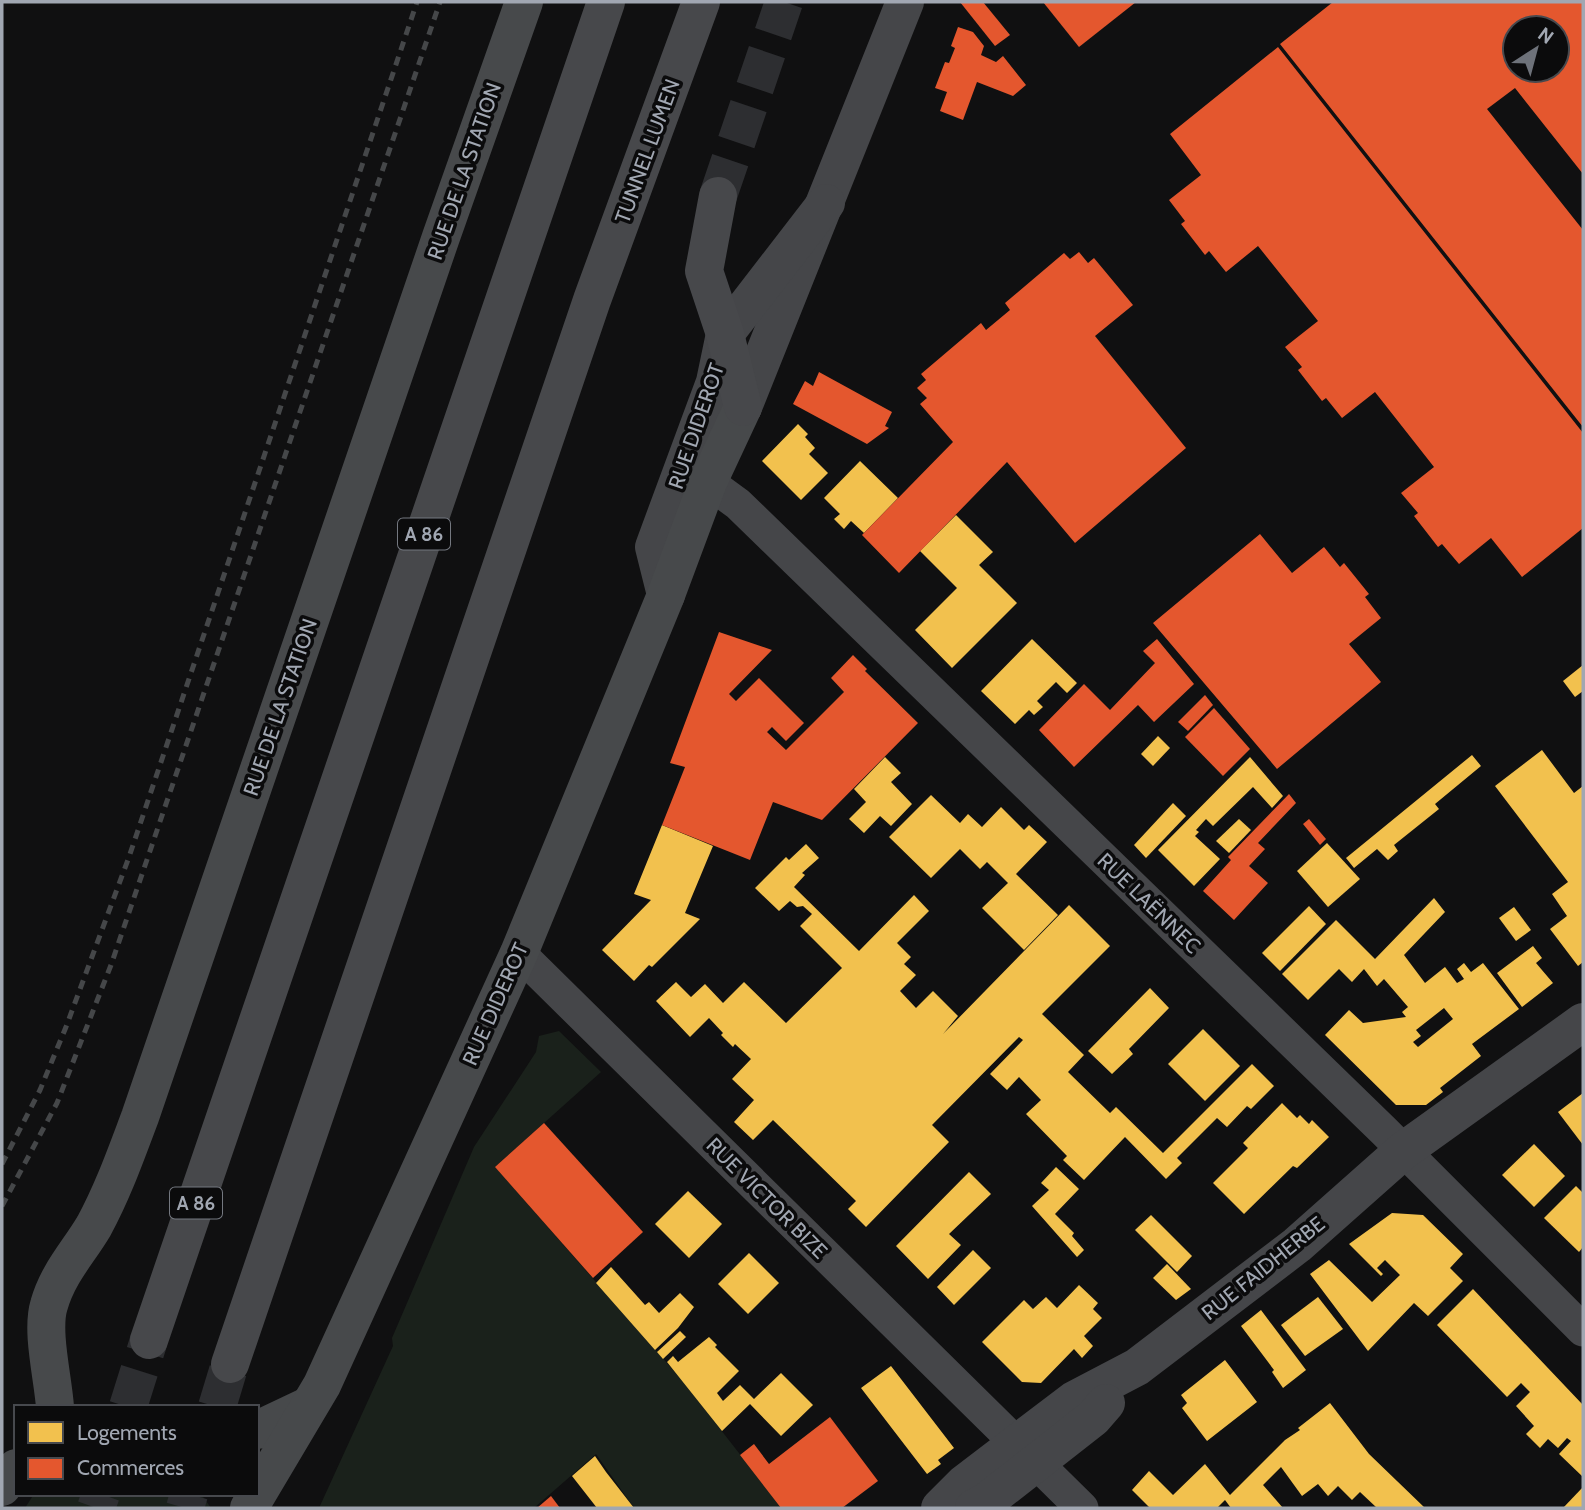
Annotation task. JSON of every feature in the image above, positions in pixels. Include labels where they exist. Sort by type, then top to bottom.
[{"type":"highway","name":"A 86","points":[[149,1340],[606,2]]},
{"type":"highway","name":"TUNNEL LUMEN","points":[[230,1364],[592,300],[701,2]]},
{"type":"highway","points":[[718,196],[704,271],[743,407]]},
{"type":"main road","name":"RUE DE LA STATION","points":[[55,1405],[46,1327],[48,1306],[66,1265],[92,1229],[109,1196],[140,1117],[524,2]]},
{"type":"main road","name":"RUE DIDEROT","points":[[259,1488],[322,1385],[519,953],[666,595],[708,482],[743,407]]},
{"type":"main road","points":[[259,1429],[308,1406]]},
{"type":"main road","points":[[2,1487],[14,1471]]},
{"type":"street","name":"RUE DIDEROT","points":[[743,407],[905,2]]},
{"type":"street","name":"RUE DIDEROT","points":[[666,595],[654,547],[715,382],[724,334],[826,203]]},
{"type":"street","name":"RUE LAËNNEC","points":[[708,482],[738,504],[1583,1330]]},
{"type":"street","name":"RUE VICTOR BIZE","points":[[519,953],[1082,1508]]},
{"type":"street","name":"RUE FAIDHERBE","points":[[940,1508],[965,1483],[1026,1453],[1074,1400],[1137,1367],[1412,1160],[1517,1072],[1583,1022]]},
{"type":"street","points":[[974,1508],[988,1501],[1026,1453]]},
{"type":"shaded area","points":[[559,1031],[601,1072],[495,1167],[681,1379],[782,1508],[634,1508],[596,1454],[534,1508],[319,1508],[393,1346],[392,1338],[474,1147],[536,1052],[539,1036]]},
{"type":"shaded area","points":[[33,1496],[202,1496],[211,1508],[25,1508]]},
{"type":"building: Logements","points":[[798,424],[808,434],[805,437],[815,448],[809,454],[828,473],[801,500],[762,461]]},
{"type":"building: Logements","points":[[860,461],[898,498],[864,533],[851,521],[844,529],[834,519],[840,514],[824,498]]},
{"type":"building: Logements","points":[[956,515],[993,552],[979,565],[1017,603],[952,668],[915,630],[957,588],[920,551]]},
{"type":"building: Logements","points":[[1032,639],[1077,683],[1067,693],[1056,682],[1037,701],[1043,707],[1034,715],[1029,710],[1015,724],[981,691]]},
{"type":"building: Logements","points":[[1583,665],[1583,691],[1575,697],[1563,681]]},
{"type":"building: Logements","points":[[1158,736],[1170,748],[1153,766],[1141,754]]},
{"type":"building: Logements","points":[[1542,750],[1574,793],[1583,786],[1583,962],[1578,966],[1550,929],[1567,916],[1552,894],[1568,882],[1495,786]]},
{"type":"building: Logements","points":[[1472,755],[1481,766],[1435,804],[1439,809],[1394,845],[1398,851],[1388,860],[1377,849],[1354,868],[1346,858]]},
{"type":"building: Logements","points":[[885,757],[901,773],[891,782],[912,804],[891,826],[880,816],[864,833],[849,819],[866,802],[854,789]]},
{"type":"building: Logements","points":[[1250,757],[1283,796],[1272,808],[1253,787],[1213,826],[1206,819],[1196,830],[1199,832],[1195,836],[1220,859],[1194,886],[1158,850]]},
{"type":"building: Logements","points":[[931,795],[960,823],[968,814],[982,827],[1001,807],[1024,830],[1029,825],[1047,842],[1016,874],[1058,915],[1024,950],[982,908],[1008,883],[987,862],[980,869],[960,849],[931,878],[889,837]]},
{"type":"building: Logements","points":[[1173,803],[1186,816],[1146,858],[1134,845]]},
{"type":"building: Logements","points":[[1239,819],[1251,830],[1229,853],[1216,841]]},
{"type":"building: Logements","points":[[662,825],[713,846],[685,913],[700,919],[652,967],[649,965],[634,981],[602,950],[651,900],[634,894]]},
{"type":"building: Logements","points":[[1327,843],[1360,879],[1328,907],[1297,871]]},
{"type":"building: Logements","points":[[806,844],[819,858],[802,873],[805,875],[794,887],[859,951],[914,895],[929,911],[897,943],[911,957],[904,964],[916,975],[900,991],[916,1008],[933,991],[958,1016],[943,1034],[1069,905],[1110,946],[1042,1014],[1084,1055],[1068,1072],[1110,1113],[1116,1107],[1163,1153],[1252,1064],[1274,1086],[1251,1109],[1247,1106],[1227,1127],[1217,1118],[1177,1158],[1182,1163],[1166,1179],[1125,1137],[1084,1180],[1063,1160],[1067,1156],[1026,1114],[1041,1100],[1019,1077],[1007,1090],[990,1074],[1023,1040],[1019,1037],[932,1125],[949,1142],[866,1227],[848,1209],[856,1201],[773,1120],[753,1140],[734,1122],[754,1100],[732,1079],[751,1059],[735,1044],[733,1047],[709,1018],[690,1037],[656,1001],[676,982],[691,997],[705,984],[723,1003],[744,982],[786,1023],[842,968],[800,926],[812,914],[803,906],[797,907],[790,901],[779,911],[755,888],[786,857],[789,860]]},
{"type":"building: Logements","points":[[1434,898],[1445,912],[1404,955],[1425,983],[1445,967],[1457,983],[1464,979],[1457,969],[1464,963],[1471,972],[1483,963],[1519,1009],[1472,1044],[1481,1056],[1440,1088],[1443,1092],[1426,1105],[1396,1105],[1325,1035],[1349,1010],[1363,1023],[1406,1017],[1402,1012],[1408,1007],[1384,979],[1377,986],[1364,969],[1352,982],[1339,969],[1308,1000],[1282,974],[1336,920],[1375,959]],"holes":[[[1444,1008],[1453,1019],[1418,1047],[1413,1042],[1421,1036],[1416,1030]]]},
{"type":"building: Logements","points":[[1309,906],[1326,924],[1280,971],[1262,953]]},
{"type":"building: Logements","points":[[1514,907],[1531,930],[1516,941],[1499,918]]},
{"type":"building: Logements","points":[[1533,946],[1542,958],[1536,963],[1553,983],[1522,1007],[1497,973]]},
{"type":"building: Logements","points":[[1150,988],[1169,1008],[1129,1049],[1133,1054],[1112,1074],[1088,1051]]},
{"type":"building: Logements","points":[[1203,1029],[1240,1066],[1205,1101],[1168,1064]]},
{"type":"building: Logements","points":[[1583,1093],[1583,1145],[1558,1112]]},
{"type":"building: Logements","points":[[1282,1103],[1297,1118],[1300,1115],[1309,1124],[1312,1120],[1329,1137],[1297,1168],[1293,1166],[1244,1214],[1213,1183],[1248,1148],[1243,1143]]},
{"type":"building: Logements","points":[[1534,1144],[1565,1176],[1534,1207],[1502,1175]]},
{"type":"building: Logements","points":[[1056,1167],[1079,1189],[1055,1214],[1074,1233],[1072,1236],[1084,1250],[1077,1257],[1032,1206],[1049,1190],[1041,1183]]},
{"type":"building: Logements","points":[[969,1172],[991,1194],[949,1234],[961,1245],[928,1279],[896,1246]]},
{"type":"building: Logements","points":[[1576,1186],[1583,1193],[1583,1247],[1579,1252],[1544,1218]]},
{"type":"building: Logements","points":[[688,1191],[722,1224],[689,1258],[655,1224]]},
{"type":"building: Logements","points":[[1392,1213],[1423,1215],[1463,1254],[1450,1268],[1463,1281],[1428,1316],[1414,1303],[1368,1351],[1310,1274],[1329,1260],[1372,1302],[1400,1275],[1385,1260],[1377,1268],[1383,1274],[1381,1276],[1349,1244]]},
{"type":"building: Logements","points":[[1151,1215],[1192,1256],[1177,1272],[1135,1230]]},
{"type":"building: Logements","points":[[973,1250],[991,1268],[954,1305],[937,1287]]},
{"type":"building: Logements","points":[[749,1253],[779,1283],[748,1314],[718,1284]]},
{"type":"building: Logements","points":[[1167,1264],[1191,1289],[1176,1300],[1153,1278]]},
{"type":"building: Logements","points":[[611,1267],[645,1305],[649,1302],[659,1313],[680,1293],[694,1307],[678,1328],[655,1350],[596,1283]]},
{"type":"building: Logements","points":[[1079,1285],[1098,1303],[1093,1309],[1102,1318],[1084,1336],[1093,1346],[1082,1358],[1074,1349],[1041,1383],[1022,1382],[982,1342],[1024,1300],[1033,1309],[1046,1297],[1057,1308]]},
{"type":"building: Logements","points":[[1473,1289],[1583,1405],[1583,1477],[1559,1454],[1571,1441],[1567,1438],[1558,1448],[1548,1439],[1540,1448],[1526,1434],[1534,1426],[1516,1406],[1530,1392],[1521,1383],[1507,1397],[1437,1325]]},
{"type":"building: Logements","points":[[1318,1297],[1343,1329],[1305,1356],[1281,1325]]},
{"type":"building: Logements","points":[[1261,1310],[1306,1370],[1283,1388],[1272,1372],[1274,1370],[1241,1326]]},
{"type":"building: Logements","points":[[680,1331],[686,1337],[663,1359],[657,1352]]},
{"type":"building: Logements","points":[[709,1337],[717,1345],[715,1347],[739,1371],[717,1393],[723,1401],[740,1385],[754,1399],[781,1373],[813,1405],[781,1436],[750,1404],[722,1431],[667,1362],[673,1356],[678,1362]]},
{"type":"building: Logements","points":[[1225,1360],[1257,1402],[1207,1441],[1182,1408],[1187,1403],[1181,1395]]},
{"type":"building: Logements","points":[[891,1366],[954,1448],[938,1460],[941,1464],[927,1474],[861,1388]]},
{"type":"building: Logements","points":[[1330,1403],[1369,1454],[1425,1508],[1377,1508],[1360,1492],[1352,1500],[1338,1486],[1328,1496],[1318,1484],[1302,1496],[1281,1467],[1263,1485],[1283,1508],[1231,1508],[1225,1500],[1217,1508],[1150,1508],[1132,1490],[1149,1471],[1173,1495],[1205,1464],[1230,1495],[1285,1440],[1300,1430],[1298,1428]]},
{"type":"building: Logements","points":[[595,1456],[634,1508],[597,1508],[572,1476]]},
{"type":"building: Logements","points":[[1583,1487],[1583,1508],[1563,1508]]},
{"type":"building: Commerces","points":[[960,2],[983,2],[1010,35],[995,46]]},
{"type":"building: Commerces","points":[[1043,2],[1136,2],[1079,47]]},
{"type":"building: Commerces","points":[[1333,2],[1583,2],[1583,174],[1515,88],[1487,109],[1583,230],[1583,427],[1280,44]]},
{"type":"building: Commerces","points":[[958,27],[973,32],[984,46],[981,55],[996,62],[1003,56],[1026,85],[1013,96],[977,82],[963,120],[940,111],[947,92],[935,88],[945,62],[949,63],[955,48],[951,46]]},
{"type":"building: Commerces","points":[[1278,47],[1583,433],[1583,528],[1522,577],[1491,538],[1459,564],[1442,544],[1438,547],[1414,516],[1418,513],[1401,493],[1434,467],[1375,392],[1342,418],[1326,398],[1322,401],[1298,370],[1302,367],[1285,347],[1318,321],[1258,246],[1226,272],[1209,251],[1205,255],[1181,224],[1185,221],[1169,200],[1201,175],[1170,134]]},
{"type":"building: Commerces","points":[[1079,252],[1088,263],[1094,258],[1133,305],[1095,336],[1186,448],[1075,543],[1007,462],[899,573],[862,535],[953,442],[920,404],[927,398],[917,388],[926,380],[921,374],[981,323],[986,330],[1010,310],[1005,303],[1064,253],[1070,259]]},
{"type":"building: Commerces","points":[[819,372],[892,412],[885,426],[889,428],[867,444],[793,404],[805,381],[813,386]]},
{"type":"building: Commerces","points":[[1260,534],[1292,573],[1324,547],[1340,567],[1344,563],[1369,594],[1365,597],[1381,618],[1349,644],[1381,682],[1277,769],[1153,623]]},
{"type":"building: Commerces","points":[[719,632],[772,650],[729,694],[736,701],[759,678],[804,723],[786,741],[772,727],[767,732],[786,750],[844,692],[831,678],[853,655],[867,669],[865,671],[918,723],[822,820],[773,802],[750,860],[662,825],[685,767],[670,763]]},
{"type":"building: Commerces","points":[[1157,639],[1194,684],[1154,722],[1138,705],[1074,767],[1039,730],[1084,684],[1110,710],[1155,663],[1143,651]]},
{"type":"building: Commerces","points":[[1205,695],[1213,705],[1188,731],[1178,722]]},
{"type":"building: Commerces","points":[[1214,708],[1250,749],[1223,776],[1185,737]]},
{"type":"building: Commerces","points":[[1289,794],[1296,803],[1258,843],[1265,849],[1249,866],[1268,883],[1234,920],[1203,891],[1231,860],[1228,857]]},
{"type":"building: Commerces","points":[[1309,819],[1326,839],[1320,845],[1303,824]]},
{"type":"building: Commerces","points":[[544,1123],[643,1232],[593,1278],[495,1167]]},
{"type":"building: Commerces","points":[[830,1417],[878,1481],[842,1508],[781,1508],[740,1455],[754,1444],[769,1464]]},
{"type":"building: Commerces","points":[[551,1496],[560,1508],[537,1508]]},
{"type":"tunnel","points":[[718,196],[784,2]]},
{"type":"tunnel","points":[[129,1405],[149,1340]]},
{"type":"tunnel","points":[[218,1405],[230,1364]]},
{"type":"tunnel","points":[[96,1508],[100,1496]]},
{"type":"tunnel","points":[[185,1508],[188,1496]]},
{"type":"railway","points":[[2,1164],[40,1090],[129,857],[417,2]]},
{"type":"railway","points":[[2,1206],[57,1103],[111,965],[440,2]]}]
